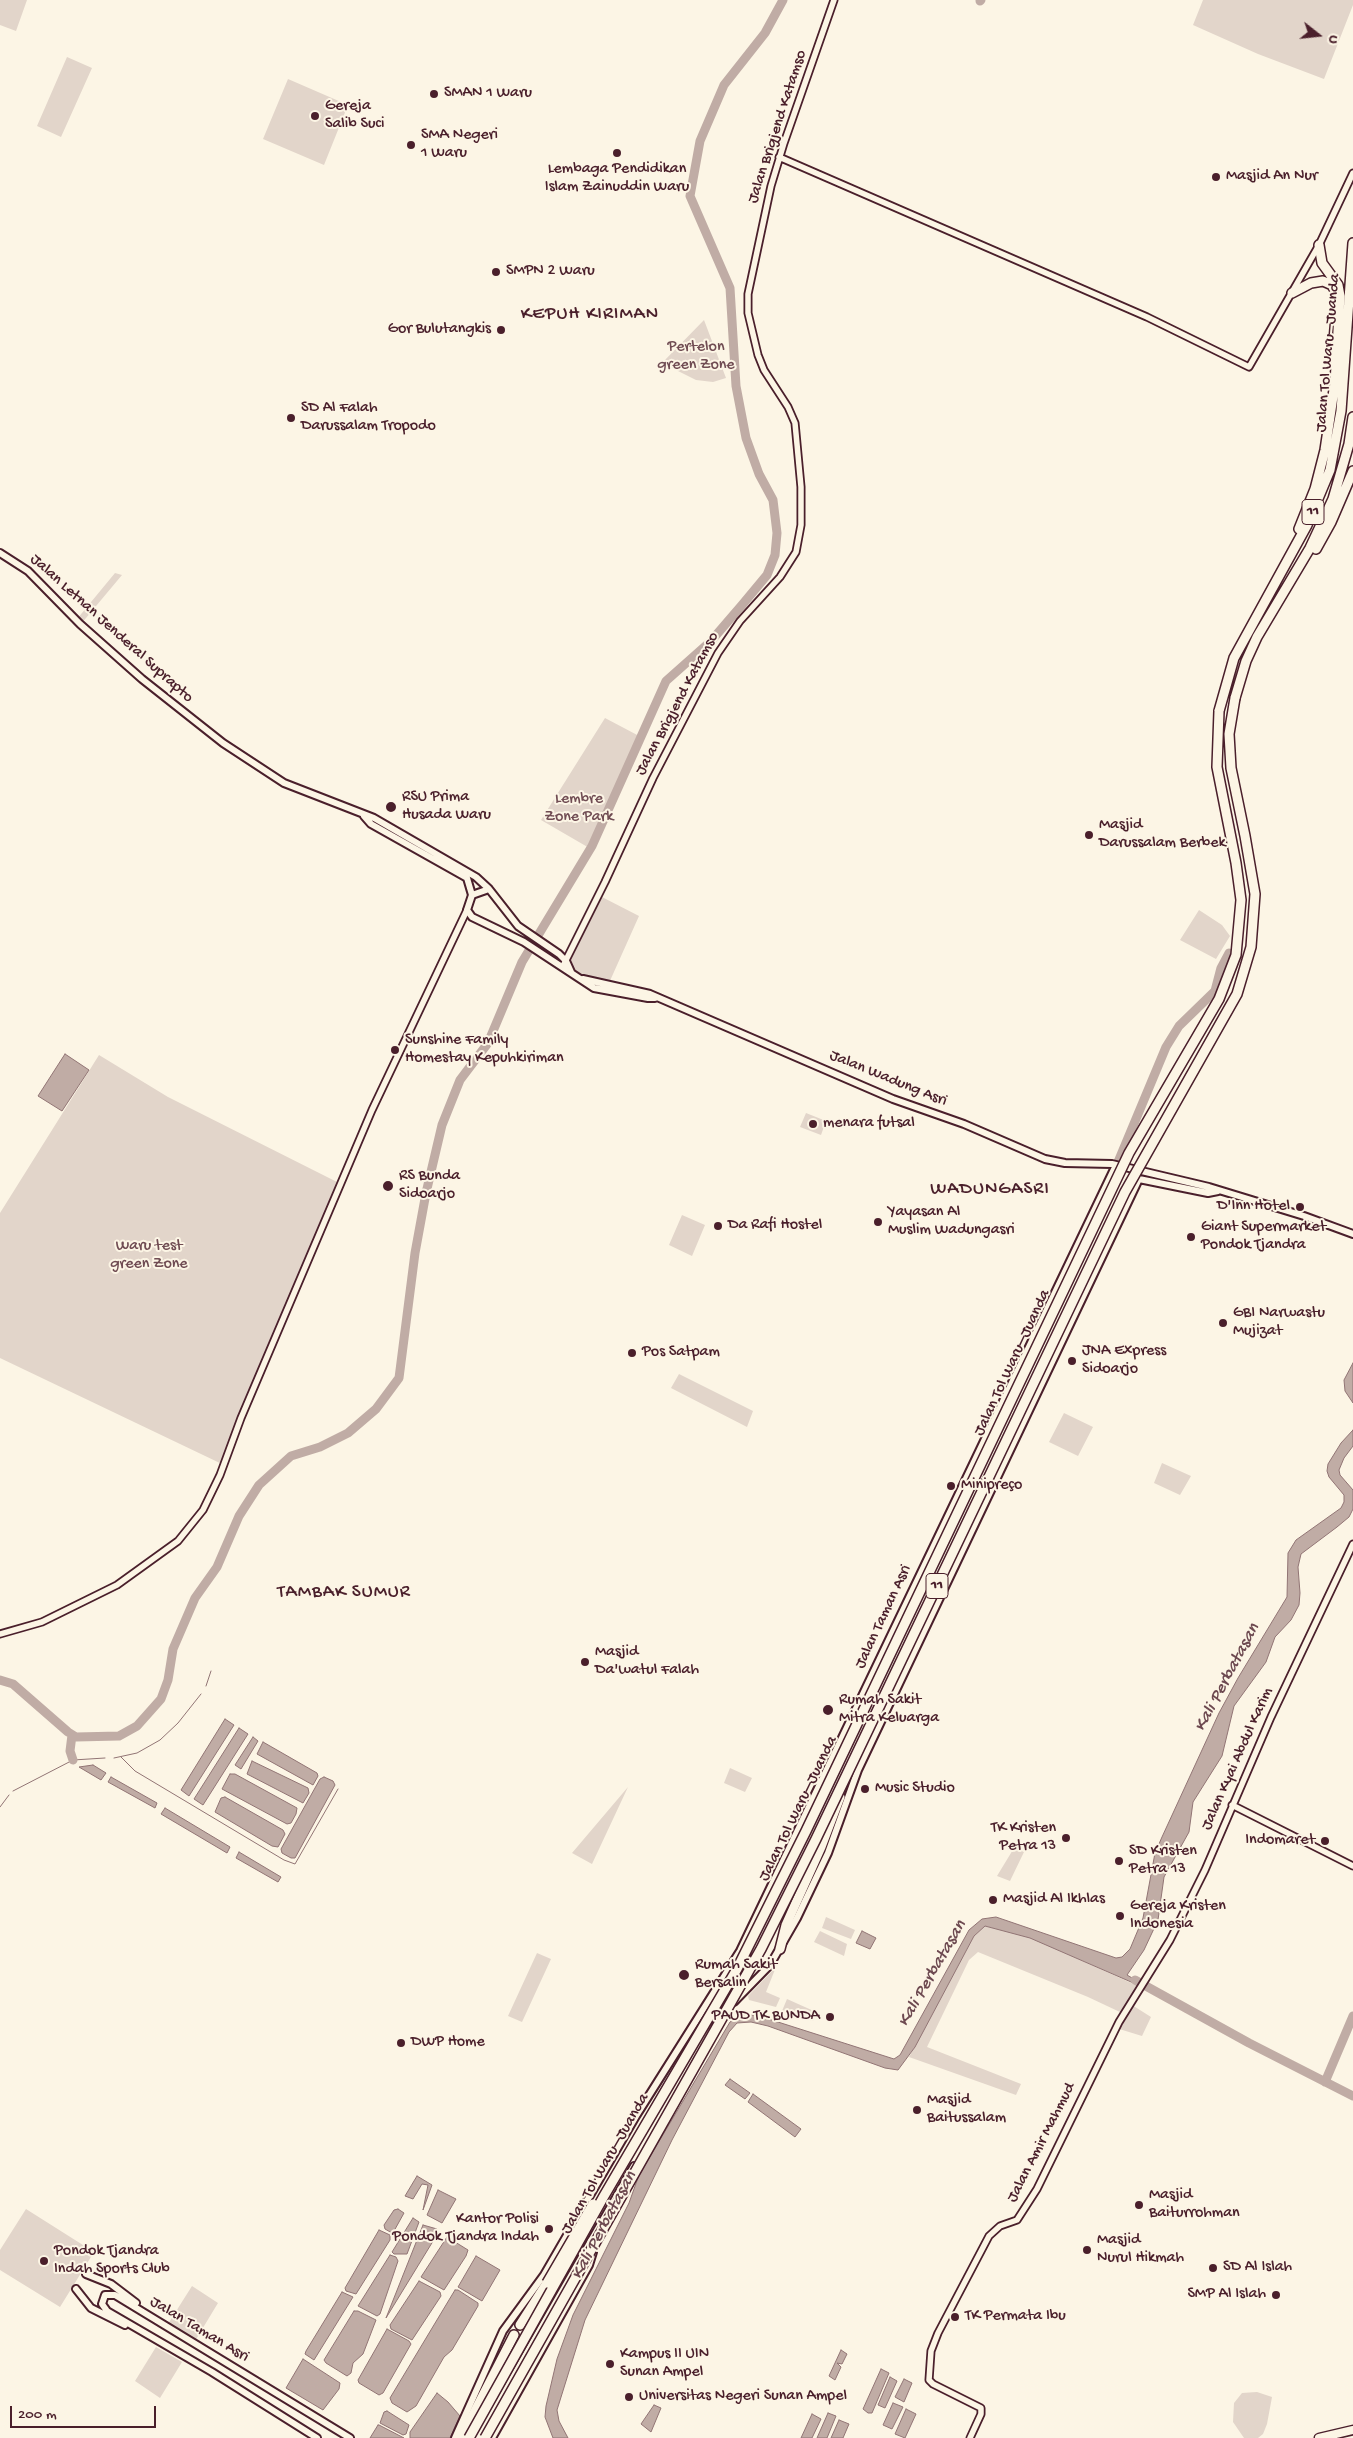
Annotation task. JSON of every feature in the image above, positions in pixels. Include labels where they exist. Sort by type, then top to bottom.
[{"type":"highway","name":"Jalan Tol Waru–Juanda","points":[[469,2438],[634,2145],[737,1969],[982,1463],[1129,1153],[1208,1020],[1230,973],[1239,938],[1241,900],[1236,863],[1217,767],[1219,711],[1234,658],[1311,517],[1330,470],[1341,411],[1353,243]]},
{"type":"highway","points":[[1252,623],[1265,592],[1300,528],[1315,489],[1331,423],[1340,291],[1338,285],[1322,263],[1319,245]]},
{"type":"highway","points":[[1292,294],[1316,281],[1328,282],[1334,288],[1336,300],[1334,344],[1336,365]]},
{"type":"highway","name":"Jalan Tol Waru–Juanda","points":[[484,2438],[755,1962],[849,1771],[1125,1192],[1232,1006],[1247,964],[1252,934],[1254,894],[1245,836],[1231,768],[1229,734],[1234,698],[1246,661],[1257,638],[1323,522],[1342,472],[1353,417]]},
{"type":"highway","points":[[1257,638],[1313,554],[1335,514],[1353,470]]},
{"type":"highway","points":[[982,1463],[987,1468],[993,1468]]},
{"type":"highway","points":[[780,1949],[784,1930],[821,1847],[849,1771]]},
{"type":"highway","points":[[520,2325],[609,2179],[625,2154],[634,2145]]},
{"type":"highway","points":[[461,2438],[514,2334]]},
{"type":"main road","name":"Jalan Letnan Jenderal Suprapto","points":[[0,553],[28,571],[80,624],[142,679],[202,727],[284,783],[364,816]]},
{"type":"main road","points":[[364,816],[374,818],[476,877],[489,889],[518,926],[548,946],[566,961],[571,972]]},
{"type":"main road","points":[[364,816],[371,824],[467,878],[472,895],[467,910],[472,918],[512,935],[562,968]]},
{"type":"main road","points":[[472,895],[489,889]]},
{"type":"main road","points":[[512,935],[516,933],[518,926]]},
{"type":"main road","name":"Jalan Wadung Asri","points":[[562,968],[583,979],[594,988],[655,998],[893,1099],[964,1124],[1045,1159],[1065,1163],[1116,1164]]},
{"type":"main road","points":[[1116,1164],[1128,1169],[1209,1187],[1297,1214],[1353,1234]]},
{"type":"main road","name":"Jalan Taman Asri","points":[[455,2438],[503,2331],[544,2274],[636,2116],[727,1974],[764,1904],[1116,1164]]},
{"type":"main road","points":[[1128,1169],[1140,1178],[1208,1193],[1218,1191]]},
{"type":"main road","points":[[478,2438],[702,2046],[732,2003],[766,1970],[780,1949],[828,1854],[862,1762],[1110,1236],[1140,1178]]},
{"type":"main road","points":[[1093,1210],[1104,1220],[1117,1223]]},
{"type":"main road","points":[[1086,1225],[1110,1236]]},
{"type":"main road","points":[[727,1974],[740,1983],[750,1986]]},
{"type":"main road","points":[[716,1991],[725,1995],[732,2003]]},
{"type":"main road","points":[[574,2222],[595,2234]]},
{"type":"main road","points":[[492,2438],[589,2265],[595,2248],[595,2234]]},
{"type":"main road","points":[[86,2274],[120,2290],[148,2315]]},
{"type":"main road","points":[[76,2289],[91,2308],[114,2321],[140,2330]]},
{"type":"main road","name":"Jalan Taman Asri","points":[[317,2438],[106,2311],[103,2308],[103,2298],[109,2294],[115,2294],[350,2438]]},
{"type":"main road","points":[[1319,2438],[1353,2430]]},
{"type":"street","name":"Jalan Brigjend Katamso","points":[[562,968],[605,882],[653,778],[718,654],[740,621],[780,577],[796,552],[801,525],[801,496],[795,423],[788,407],[764,370],[758,356],[747,304],[759,238],[780,157],[834,0]]},
{"type":"street","points":[[780,157],[1147,317],[1249,367],[1319,245],[1353,173]]},
{"type":"street","points":[[0,1634],[22,1629],[56,1616],[123,1582],[178,1542],[203,1510],[220,1476],[245,1410],[372,1110],[467,910]]},
{"type":"street","points":[[462,920],[472,918]]},
{"type":"street","name":"Jalan Kyai Abdul Karim","points":[[1143,1986],[1185,1911],[1271,1717],[1353,1544]]},
{"type":"street","points":[[1232,1805],[1353,1866]]},
{"type":"street","name":"Jalan Amir Mahmud","points":[[970,2438],[982,2411],[978,2405],[933,2384],[929,2380],[931,2351],[938,2333],[989,2236],[1000,2226],[1019,2217],[1037,2189],[1119,2022],[1143,1986]]},
{"type":"green space","points":[[0,0],[27,0],[16,31],[0,25]]},
{"type":"green space","points":[[1203,0],[1353,0],[1353,5],[1324,79],[1258,54],[1193,25]]},
{"type":"green space","points":[[67,57],[92,68],[61,137],[37,126]]},
{"type":"green space","points":[[288,79],[348,105],[324,165],[263,139]]},
{"type":"green space","name":"Pertelon green Zone","points":[[704,320],[726,378],[713,382],[696,380],[662,363]]},
{"type":"green space","points":[[115,573],[122,575],[81,624],[77,619]]},
{"type":"green space","name":"Lembre Zone Park","points":[[605,718],[641,737],[591,849],[541,820]]},
{"type":"green space","points":[[600,896],[639,916],[609,983],[588,981],[573,971],[568,962]]},
{"type":"green space","points":[[1199,910],[1222,925],[1230,936],[1216,959],[1180,940]]},
{"type":"green space","name":"Waru test green Zone","points":[[99,1055],[168,1097],[341,1184],[224,1465],[0,1358],[0,1213]]},
{"type":"green space","name":"menara futsal","points":[[806,1113],[826,1121],[821,1135],[800,1127]]},
{"type":"green space","points":[[682,1215],[705,1225],[692,1256],[669,1245]]},
{"type":"green space","points":[[679,1374],[753,1411],[747,1427],[671,1388]]},
{"type":"green space","points":[[1064,1413],[1093,1427],[1078,1456],[1049,1442]]},
{"type":"green space","points":[[1162,1463],[1191,1476],[1180,1495],[1154,1483]]},
{"type":"green space","points":[[730,1768],[752,1778],[745,1792],[724,1783]]},
{"type":"green space","points":[[628,1787],[592,1864],[572,1853]]},
{"type":"green space","points":[[1014,1848],[1024,1852],[1010,1881],[997,1876]]},
{"type":"green space","points":[[826,1917],[855,1930],[851,1939],[822,1928]]},
{"type":"green space","points":[[985,1926],[1030,1937],[1140,1987],[1122,2013],[978,1952],[969,1960],[927,2047],[1021,2084],[1016,2095],[909,2057],[974,1936]]},
{"type":"green space","points":[[820,1931],[847,1944],[844,1956],[814,1942]]},
{"type":"green space","points":[[537,1953],[551,1959],[522,2022],[508,2016]]},
{"type":"green space","points":[[776,1967],[766,1992],[780,1998],[776,2007],[749,2000],[748,1996]]},
{"type":"green space","points":[[787,1999],[816,2012],[813,2021],[782,2011]]},
{"type":"green space","points":[[1132,2005],[1151,2017],[1142,2036],[1116,2028]]},
{"type":"green space","name":"Pondok Tjandra Indah Sports Club","points":[[26,2209],[94,2252],[60,2307],[0,2270],[0,2250]]},
{"type":"green space","points":[[192,2286],[218,2303],[195,2341],[168,2324]]},
{"type":"green space","points":[[156,2347],[182,2362],[160,2398],[135,2381]]},
{"type":"green space","points":[[1257,2392],[1272,2397],[1267,2424],[1263,2434],[1258,2438],[1244,2438],[1233,2422],[1234,2403],[1242,2393]]},
{"type":"shaded area","points":[[65,1054],[89,1070],[62,1111],[38,1096]]},
{"type":"shaded area","points":[[1353,1363],[1353,1403],[1345,1391],[1344,1380]]},
{"type":"shaded area","name":"Kali Perbatasan","points":[[1353,1430],[1353,1446],[1344,1458],[1339,1470],[1340,1475],[1353,1490],[1353,1509],[1349,1517],[1301,1554],[1298,1567],[1299,1605],[1291,1620],[1275,1637],[1266,1662],[1234,1706],[1222,1756],[1193,1802],[1189,1832],[1164,1877],[1158,1920],[1144,1950],[1127,1975],[1139,1982],[1138,1985],[1030,1938],[985,1926],[974,1936],[915,2047],[898,2070],[885,2068],[768,2026],[751,2022],[737,2023],[729,2032],[672,2140],[585,2320],[557,2410],[559,2421],[568,2438],[553,2438],[545,2417],[546,2406],[557,2359],[573,2315],[629,2203],[639,2175],[730,2022],[741,2015],[756,2015],[894,2059],[900,2055],[969,1930],[982,1919],[996,1917],[1116,1958],[1122,1957],[1130,1949],[1143,1918],[1155,1853],[1162,1837],[1219,1713],[1287,1597],[1288,1553],[1296,1540],[1341,1508],[1344,1502],[1344,1495],[1329,1477],[1327,1471],[1328,1464],[1341,1443]]},
{"type":"shaded area","points":[[225,1719],[234,1725],[189,1796],[181,1790]]},
{"type":"shaded area","points":[[239,1728],[248,1734],[203,1805],[194,1799]]},
{"type":"shaded area","points":[[253,1737],[258,1741],[241,1769],[235,1765]]},
{"type":"shaded area","points":[[263,1742],[317,1773],[318,1776],[313,1785],[257,1754]]},
{"type":"shaded area","points":[[252,1761],[308,1788],[309,1793],[303,1803],[247,1774]]},
{"type":"shaded area","points":[[93,1765],[106,1773],[101,1780],[79,1767]]},
{"type":"shaded area","points":[[230,1774],[235,1774],[297,1808],[291,1823],[287,1824],[222,1789]]},
{"type":"shaded area","points":[[111,1777],[157,1803],[155,1808],[108,1782]]},
{"type":"shaded area","points":[[324,1777],[333,1781],[335,1785],[295,1858],[291,1858],[282,1853],[281,1849],[320,1779]]},
{"type":"shaded area","points":[[225,1797],[283,1830],[285,1834],[278,1847],[272,1846],[215,1812],[221,1798]]},
{"type":"shaded area","points":[[165,1808],[230,1847],[227,1853],[161,1814]]},
{"type":"shaded area","points":[[239,1852],[281,1877],[278,1882],[236,1858]]},
{"type":"shaded area","points":[[862,1931],[876,1938],[870,1949],[856,1943]]},
{"type":"shaded area","points":[[730,2079],[750,2093],[745,2099],[725,2085]]},
{"type":"shaded area","points":[[753,2094],[801,2129],[795,2137],[748,2102]]},
{"type":"shaded area","points":[[417,2176],[432,2185],[423,2210],[428,2185],[422,2184],[413,2199],[405,2196]]},
{"type":"shaded area","points":[[438,2190],[456,2199],[442,2223],[427,2215]]},
{"type":"shaded area","points":[[398,2209],[404,2213],[392,2233],[385,2229],[384,2225],[394,2210]]},
{"type":"shaded area","points":[[413,2218],[419,2222],[407,2254],[394,2254],[392,2252]]},
{"type":"shaded area","points":[[423,2225],[437,2229],[438,2233],[386,2318]]},
{"type":"shaded area","points":[[379,2230],[390,2235],[390,2240],[356,2294],[346,2291],[345,2288]]},
{"type":"shaded area","points":[[447,2237],[468,2250],[444,2290],[421,2277]]},
{"type":"shaded area","points":[[390,2255],[396,2257],[398,2261],[380,2314],[377,2316],[358,2306]]},
{"type":"shaded area","points":[[476,2256],[500,2270],[482,2301],[458,2287]]},
{"type":"shaded area","points":[[419,2281],[440,2292],[441,2296],[412,2340],[391,2329],[390,2325]]},
{"type":"shaded area","points":[[455,2290],[478,2303],[478,2306],[452,2350],[444,2357],[416,2406],[407,2412],[392,2403],[390,2398]]},
{"type":"shaded area","points":[[342,2292],[353,2297],[314,2360],[305,2354],[306,2351]]},
{"type":"shaded area","points":[[354,2311],[358,2311],[376,2320],[363,2354],[353,2363],[351,2373],[347,2376],[324,2360]]},
{"type":"shaded area","points":[[387,2329],[411,2344],[383,2393],[379,2395],[359,2383],[358,2380]]},
{"type":"shaded area","points":[[841,2350],[847,2354],[842,2364],[837,2363],[841,2367],[835,2380],[829,2376]]},
{"type":"shaded area","points":[[303,2359],[340,2383],[339,2389],[323,2410],[286,2388]]},
{"type":"shaded area","points":[[881,2369],[889,2373],[872,2413],[868,2413],[863,2409]]},
{"type":"shaded area","points":[[890,2377],[897,2381],[885,2408],[878,2405]]},
{"type":"shaded area","points":[[904,2379],[912,2383],[904,2402],[895,2397]]},
{"type":"shaded area","points":[[437,2393],[460,2416],[450,2438],[410,2438],[410,2432]]},
{"type":"shaded area","points":[[893,2403],[903,2407],[892,2429],[883,2425]]},
{"type":"shaded area","points":[[654,2405],[661,2408],[651,2432],[641,2424]]},
{"type":"shaded area","points":[[906,2409],[916,2414],[905,2438],[895,2434]]},
{"type":"shaded area","points":[[387,2411],[409,2425],[406,2434],[403,2435],[380,2423],[384,2412]]},
{"type":"shaded area","points":[[828,2413],[836,2416],[827,2438],[817,2438]]},
{"type":"shaded area","points":[[812,2414],[821,2419],[812,2438],[801,2438]]},
{"type":"shaded area","points":[[839,2420],[849,2424],[843,2438],[831,2438]]},
{"type":"shaded area","points":[[379,2425],[404,2438],[370,2438]]},
{"type":"waterway","points":[[0,1680],[13,1684],[76,1737],[119,1736],[137,1726],[161,1699],[168,1680],[173,1649],[195,1598],[217,1567],[239,1516],[259,1485],[291,1456],[320,1447],[348,1433],[376,1409],[399,1378],[415,1253],[426,1193],[442,1125],[460,1080],[488,1043],[522,962],[592,846],[666,681],[711,641],[767,575],[775,555],[777,533],[773,500],[759,474],[746,438],[736,386],[730,288],[690,196],[700,141],[724,85],[765,33],[783,0]]},
{"type":"waterway","points":[[1118,1162],[1166,1047],[1179,1026],[1215,991],[1221,968],[1229,953]]},
{"type":"waterway","points":[[206,1686],[211,1671]]},
{"type":"waterway","points":[[114,1758],[137,1753],[160,1740],[178,1723],[201,1694]]},
{"type":"waterway","points":[[72,1735],[70,1751],[73,1760]]},
{"type":"waterway","points":[[121,1757],[135,1771],[284,1860],[295,1864],[338,1789]]},
{"type":"waterway","points":[[13,1791],[73,1760],[105,1758]]},
{"type":"waterway","points":[[0,1807],[9,1795]]},
{"type":"waterway","points":[[1135,1980],[1249,2043],[1353,2096]]},
{"type":"waterway","points":[[1325,2082],[1353,2016]]},
{"type":"place","name":"SMAN 1 Waru","points":[[434,94]]},
{"type":"place","name":"Gereja Salib Suci","points":[[315,116]]},
{"type":"place","name":"SMA Negeri 1 Waru","points":[[411,145]]},
{"type":"place","name":"Lembaga Pendidikan Islam Zainuddin Waru","points":[[617,153]]},
{"type":"place","name":"Masjid An Nur","points":[[1216,177]]},
{"type":"place","name":"SMPN 2 Waru","points":[[496,272]]},
{"type":"place","name":"Gor Bulutangkis","points":[[501,330]]},
{"type":"place","name":"SD Al Falah Darussalam Tropodo","points":[[291,418]]},
{"type":"place","name":"RSU Prima Husada Waru","points":[[391,807]]},
{"type":"place","name":"Masjid Darussalam Berbek","points":[[1089,835]]},
{"type":"place","name":"Sunshine Family Homestay Kepuhkiriman","points":[[395,1050]]},
{"type":"place","name":"menara futsal","points":[[813,1124]]},
{"type":"place","name":"RS Bunda Sidoarjo","points":[[388,1186]]},
{"type":"place","name":"D'Inn Hotel","points":[[1300,1207]]},
{"type":"place","name":"Yayasan Al Muslim Wadungasri","points":[[878,1222]]},
{"type":"place","name":"Da Rafi Hostel","points":[[718,1226]]},
{"type":"place","name":"Giant Supermarket Pondok Tjandra","points":[[1191,1237]]},
{"type":"place","name":"GBI Narwastu Mujizat","points":[[1223,1323]]},
{"type":"place","name":"Pos Satpam","points":[[632,1353]]},
{"type":"place","name":"JNA Express Sidoarjo","points":[[1072,1361]]},
{"type":"place","name":"Minipreço","points":[[951,1486]]},
{"type":"place","name":"Masjid Da'watul Falah","points":[[585,1662]]},
{"type":"place","name":"Rumah Sakit Mitra Keluarga","points":[[828,1710]]},
{"type":"place","name":"Music Studio","points":[[865,1789]]},
{"type":"place","name":"TK Kristen Petra 13","points":[[1066,1838]]},
{"type":"place","name":"Indomaret","points":[[1325,1841]]},
{"type":"place","name":"SD Kristen Petra 13","points":[[1119,1861]]},
{"type":"place","name":"Masjid Al Ikhlas","points":[[993,1900]]},
{"type":"place","name":"Gereja Kristen Indonesia","points":[[1120,1916]]},
{"type":"place","name":"Rumah Sakit Bersalin","points":[[684,1975]]},
{"type":"place","name":"PAUD TK BUNDA","points":[[830,2017]]},
{"type":"place","name":"DWP Home","points":[[401,2043]]},
{"type":"place","name":"Masjid Baitussalam","points":[[917,2110]]},
{"type":"place","name":"Masjid Baiturrohman","points":[[1139,2205]]},
{"type":"place","name":"Kantor Polisi Pondok Tjandra Indah","points":[[549,2229]]},
{"type":"place","name":"Masjid Nurul Hikmah","points":[[1087,2250]]},
{"type":"place","name":"Pondok Tjandra Indah Sports Club","points":[[44,2261]]},
{"type":"place","name":"SD Al Islah","points":[[1213,2268]]},
{"type":"place","name":"SMP Al Islah","points":[[1276,2295]]},
{"type":"place","name":"TK Permata Ibu","points":[[955,2317]]},
{"type":"place","name":"Kampus II UIN Sunan Ampel","points":[[610,2364]]},
{"type":"place","name":"Universitas Negeri Sunan Ampel","points":[[629,2397]]},
{"type":"district","name":"KEPUH KIRIMAN","points":[[590,315]]},
{"type":"district","name":"WADUNGASRI","points":[[990,1190]]},
{"type":"district","name":"TAMBAK SUMUR","points":[[344,1593]]}]
